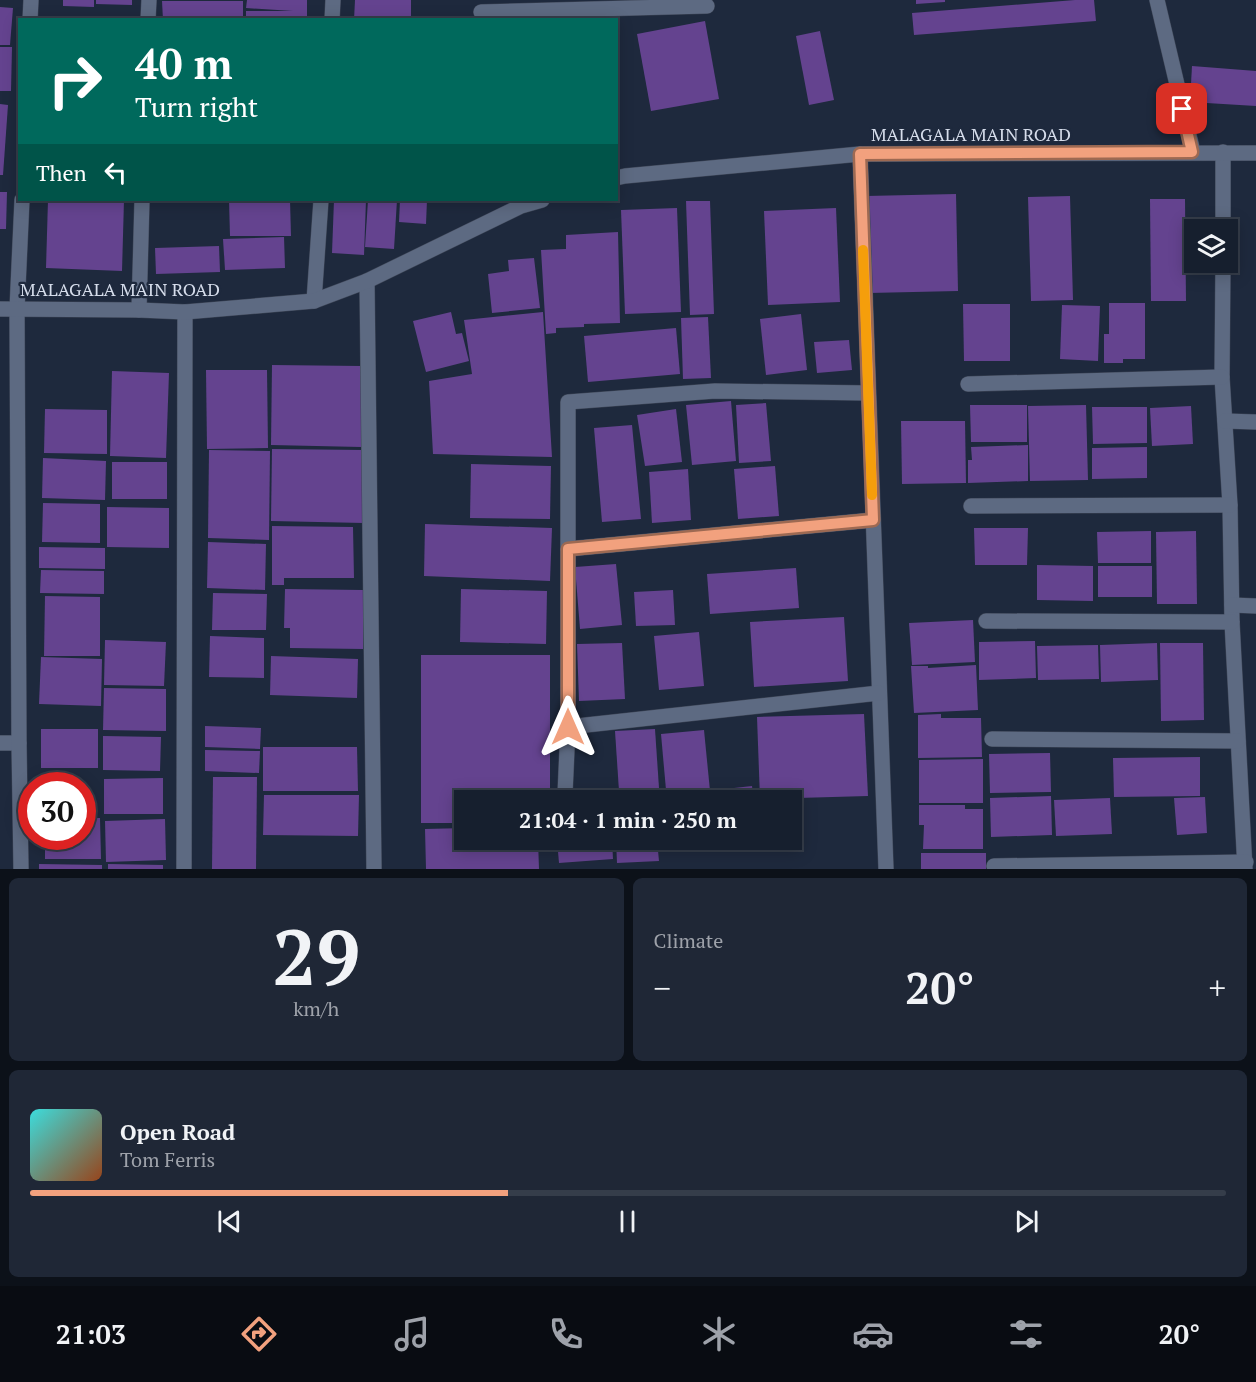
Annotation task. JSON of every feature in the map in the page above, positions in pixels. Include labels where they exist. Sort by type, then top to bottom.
[{"type":"street","points":[[30,18],[31,0]]},
{"type":"street","points":[[148,0],[148,18]]},
{"type":"street","points":[[332,18],[333,0]]},
{"type":"street","points":[[1156,0],[1192,152]]},
{"type":"street","points":[[481,10],[707,6]]},
{"type":"street","points":[[1223,152],[1223,219]]},
{"type":"street","name":"MALAGALA MAIN ROAD","points":[[618,178],[860,154],[1256,153]]},
{"type":"street","points":[[860,154],[886,869]]},
{"type":"street","points":[[21,869],[17,309],[22,201]]},
{"type":"street","points":[[139,310],[142,201]]},
{"type":"street","points":[[314,302],[321,201]]},
{"type":"street","name":"MALAGALA MAIN ROAD","points":[[0,309],[184,312],[314,302],[367,281],[521,202]]},
{"type":"street","points":[[994,866],[1246,865],[1248,795],[1238,741],[1232,622],[1230,505],[1222,377],[1223,273]]},
{"type":"street","points":[[367,281],[374,869]]},
{"type":"street","points":[[184,312],[184,869]]},
{"type":"street","points":[[968,384],[1222,377]]},
{"type":"street","points":[[565,790],[568,727],[568,402],[715,391],[868,393]]},
{"type":"street","points":[[1225,421],[1256,422]]},
{"type":"street","points":[[971,506],[1230,505]]},
{"type":"street","points":[[568,549],[873,520]]},
{"type":"street","points":[[1232,605],[1256,606]]},
{"type":"street","points":[[986,621],[1232,622]]},
{"type":"street","points":[[568,727],[879,693]]},
{"type":"street","points":[[992,739],[1238,741]]},
{"type":"street","points":[[0,743],[19,743]]},
{"type":"building","points":[[63,0],[94,0],[94,7],[63,6]]},
{"type":"building","points":[[96,0],[132,0],[132,5],[96,4]]},
{"type":"building","points":[[247,0],[307,0],[307,18],[246,18],[246,11],[293,11],[246,8]]},
{"type":"building","points":[[355,0],[411,0],[411,18],[354,18]]},
{"type":"building","points":[[916,0],[945,0],[945,2],[916,4]]},
{"type":"building","points":[[1094,0],[1096,21],[914,35],[912,13]]},
{"type":"building","points":[[162,1],[243,1],[243,18],[163,18]]},
{"type":"building","points":[[0,7],[13,8],[10,45],[0,45]]},
{"type":"building","points":[[705,21],[719,99],[651,111],[637,34]]},
{"type":"building","points":[[820,31],[834,100],[809,105],[796,36]]},
{"type":"building","points":[[0,47],[12,47],[11,91],[0,91]]},
{"type":"building","points":[[1192,66],[1256,71],[1256,106],[1190,102]]},
{"type":"building","points":[[0,104],[8,105],[3,175],[0,175]]},
{"type":"building","points":[[0,192],[7,192],[6,229],[0,229]]},
{"type":"building","points":[[956,194],[958,291],[869,293],[866,196]]},
{"type":"building","points":[[1070,196],[1073,300],[1031,301],[1028,197]]},
{"type":"building","points":[[1150,199],[1185,199],[1186,301],[1151,301]]},
{"type":"building","points":[[48,201],[124,201],[122,271],[46,268]]},
{"type":"building","points":[[229,201],[290,201],[291,236],[230,236]]},
{"type":"building","points":[[334,201],[366,201],[364,255],[332,253]]},
{"type":"building","points":[[368,201],[397,201],[394,249],[365,247]]},
{"type":"building","points":[[400,201],[427,201],[426,224],[399,222]]},
{"type":"building","points":[[686,201],[710,201],[714,314],[690,315]]},
{"type":"building","points":[[677,208],[681,312],[625,314],[621,210]]},
{"type":"building","points":[[836,208],[840,302],[768,305],[764,211]]},
{"type":"building","points":[[618,232],[620,323],[584,324],[584,327],[556,328],[556,333],[546,334],[541,250],[566,249],[566,235]]},
{"type":"building","points":[[284,237],[285,268],[225,270],[223,239]]},
{"type":"building","points":[[219,246],[220,272],[156,274],[155,248]]},
{"type":"building","points":[[534,258],[540,308],[492,313],[488,274],[509,271],[508,260]]},
{"type":"building","points":[[1109,303],[1145,303],[1145,359],[1123,359],[1123,363],[1104,363],[1104,334],[1109,334]]},
{"type":"building","points":[[963,304],[1010,304],[1010,361],[964,361]]},
{"type":"building","points":[[1062,305],[1100,306],[1098,361],[1060,359]]},
{"type":"building","points":[[451,312],[456,334],[462,333],[469,361],[426,372],[413,321]]},
{"type":"building","points":[[543,312],[552,457],[433,454],[429,381],[472,374],[464,320]]},
{"type":"building","points":[[801,314],[807,370],[766,375],[760,319]]},
{"type":"building","points":[[708,317],[711,378],[683,379],[681,318]]},
{"type":"building","points":[[676,328],[680,374],[588,382],[584,336]]},
{"type":"building","points":[[849,340],[852,370],[817,373],[814,342]]},
{"type":"building","points":[[272,365],[362,366],[361,447],[271,445]]},
{"type":"building","points":[[206,370],[267,370],[268,448],[207,449]]},
{"type":"building","points":[[112,371],[169,373],[166,458],[110,456]]},
{"type":"building","points":[[731,401],[736,461],[692,465],[686,405]]},
{"type":"building","points":[[766,403],[771,461],[739,463],[736,405]]},
{"type":"building","points":[[970,405],[1027,405],[1027,442],[971,442]]},
{"type":"building","points":[[1086,405],[1088,480],[1030,481],[1028,406]]},
{"type":"building","points":[[1191,406],[1193,444],[1152,446],[1150,408]]},
{"type":"building","points":[[1092,407],[1147,407],[1147,443],[1093,444]]},
{"type":"building","points":[[45,409],[107,410],[107,454],[44,453]]},
{"type":"building","points":[[676,409],[682,462],[645,466],[637,415]]},
{"type":"building","points":[[901,421],[965,421],[966,483],[902,484]]},
{"type":"building","points":[[632,425],[641,519],[602,522],[594,428]]},
{"type":"building","points":[[1028,445],[1028,481],[968,483],[968,460],[972,460],[971,447]]},
{"type":"building","points":[[1147,447],[1147,478],[1092,479],[1092,448]]},
{"type":"building","points":[[272,449],[364,450],[364,523],[271,521]]},
{"type":"building","points":[[209,450],[270,451],[269,540],[208,538]]},
{"type":"building","points":[[43,458],[106,461],[105,500],[42,498]]},
{"type":"building","points":[[112,462],[167,462],[167,499],[112,499]]},
{"type":"building","points":[[471,464],[551,466],[550,519],[470,518]]},
{"type":"building","points":[[775,466],[779,516],[738,519],[734,469]]},
{"type":"building","points":[[688,469],[691,520],[652,523],[649,472]]},
{"type":"building","points":[[43,503],[100,504],[100,543],[42,542]]},
{"type":"building","points":[[107,507],[169,508],[169,548],[107,547]]},
{"type":"building","points":[[425,524],[552,528],[550,581],[424,576]]},
{"type":"building","points":[[272,526],[353,527],[354,578],[284,578],[284,585],[272,585]]},
{"type":"building","points":[[974,528],[1028,528],[1027,565],[975,565]]},
{"type":"building","points":[[1151,531],[1151,563],[1098,563],[1097,532]]},
{"type":"building","points":[[1196,531],[1197,604],[1157,604],[1156,532]]},
{"type":"building","points":[[208,542],[266,544],[265,590],[207,588]]},
{"type":"building","points":[[39,547],[105,548],[105,569],[39,568]]},
{"type":"building","points":[[616,564],[622,625],[580,629],[575,567]]},
{"type":"building","points":[[1037,565],[1093,566],[1093,601],[1037,600]]},
{"type":"building","points":[[1098,566],[1152,566],[1152,597],[1098,597]]},
{"type":"building","points":[[796,568],[799,608],[710,614],[707,574]]},
{"type":"building","points":[[41,570],[104,571],[104,594],[40,593]]},
{"type":"building","points":[[285,589],[363,590],[363,649],[290,648],[290,628],[284,628]]},
{"type":"building","points":[[461,589],[547,591],[546,644],[460,642]]},
{"type":"building","points":[[673,590],[675,625],[636,626],[634,592]]},
{"type":"building","points":[[213,593],[267,594],[266,630],[212,630]]},
{"type":"building","points":[[45,596],[100,597],[100,656],[44,656]]},
{"type":"building","points":[[844,617],[848,681],[754,687],[750,622]]},
{"type":"building","points":[[973,620],[975,662],[912,665],[909,623]]},
{"type":"building","points":[[699,632],[704,686],[659,690],[654,636]]},
{"type":"building","points":[[210,636],[264,638],[264,678],[209,677]]},
{"type":"building","points":[[105,640],[166,642],[164,686],[104,685]]},
{"type":"building","points":[[1035,641],[1036,678],[979,680],[979,642]]},
{"type":"building","points":[[622,643],[625,699],[579,701],[577,644]]},
{"type":"building","points":[[1157,643],[1158,680],[1101,682],[1100,645]]},
{"type":"building","points":[[1160,643],[1203,643],[1204,720],[1161,721]]},
{"type":"building","points":[[1098,645],[1099,679],[1038,680],[1037,646]]},
{"type":"building","points":[[421,655],[550,655],[550,790],[454,790],[454,823],[421,823]]},
{"type":"building","points":[[271,656],[358,659],[357,698],[270,695]]},
{"type":"building","points":[[41,657],[102,659],[101,706],[39,704]]},
{"type":"building","points":[[976,665],[978,710],[914,713],[911,666],[928,666],[928,668]]},
{"type":"building","points":[[104,688],[166,689],[166,731],[103,730]]},
{"type":"building","points":[[864,714],[868,796],[802,798],[802,790],[760,790],[757,717]]},
{"type":"building","points":[[941,714],[941,718],[981,718],[982,757],[918,758],[918,715]]},
{"type":"building","points":[[205,726],[261,728],[260,749],[205,747]]},
{"type":"building","points":[[41,729],[98,729],[98,768],[41,768]]},
{"type":"building","points":[[655,729],[659,788],[619,790],[615,731]]},
{"type":"building","points":[[704,730],[710,790],[666,790],[661,734]]},
{"type":"building","points":[[103,736],[161,737],[160,771],[103,770]]},
{"type":"building","points":[[263,747],[357,747],[358,791],[263,791]]},
{"type":"building","points":[[205,750],[260,751],[259,773],[205,771]]},
{"type":"building","points":[[1050,753],[1051,792],[990,793],[989,754]]},
{"type":"building","points":[[1200,757],[1200,796],[1114,797],[1113,758]]},
{"type":"building","points":[[983,759],[983,803],[919,803],[919,760]]},
{"type":"building","points":[[213,777],[257,777],[256,869],[212,869]]},
{"type":"building","points":[[163,778],[163,814],[104,814],[104,779]]},
{"type":"building","points":[[752,786],[753,790],[716,790]]},
{"type":"building","points":[[264,795],[359,795],[358,836],[263,835]]},
{"type":"building","points":[[1051,796],[1052,835],[991,837],[990,798]]},
{"type":"building","points":[[1205,797],[1207,833],[1177,835],[1174,798]]},
{"type":"building","points":[[1110,798],[1112,834],[1056,836],[1054,800]]},
{"type":"building","points":[[919,805],[965,805],[965,809],[983,809],[983,849],[923,849],[924,825],[919,825]]},
{"type":"building","points":[[96,818],[100,818],[101,859],[45,859],[45,850],[96,850]]},
{"type":"building","points":[[165,819],[166,860],[106,862],[105,821]]},
{"type":"building","points":[[454,828],[454,850],[538,850],[539,869],[426,869],[425,829]]},
{"type":"building","points":[[558,850],[613,850],[613,859],[559,863]]},
{"type":"building","points":[[616,850],[658,850],[659,861],[617,863]]},
{"type":"building","points":[[921,853],[986,853],[986,869],[921,869]]},
{"type":"building","points":[[39,864],[102,865],[102,869],[39,869]]},
{"type":"building","points":[[108,864],[163,865],[163,869],[108,869]]},
{"type":"slow traffic","points":[[863,250],[872,495]]},
{"type":"route","points":[[568,727],[568,549],[873,520],[860,154],[1192,152],[1182,109]]}]
